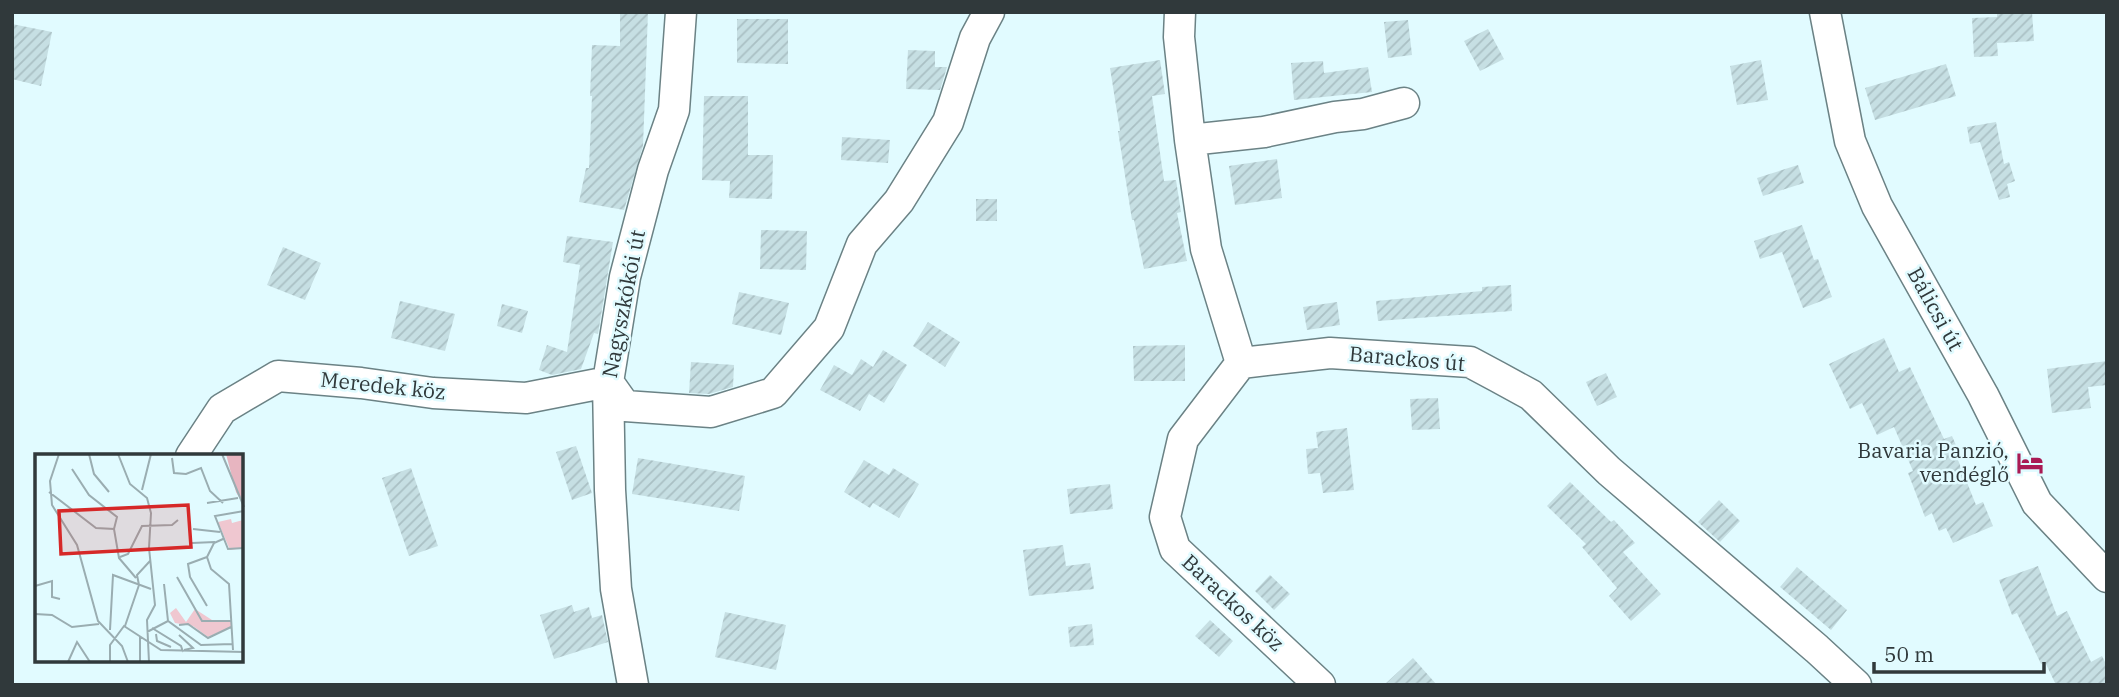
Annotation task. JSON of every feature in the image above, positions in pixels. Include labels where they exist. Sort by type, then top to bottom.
[{"type":"street","name":"Nagyszkókói út","points":[[633,685],[616,589],[610,491],[608,382],[625,277],[653,170],[674,110],[681,12]]},
{"type":"street","points":[[608,382],[625,405],[711,412],[773,393],[829,328],[862,244],[899,201],[948,122],[975,38],[989,12]]},
{"type":"street","points":[[1180,12],[1179,37],[1190,140],[1206,249],[1241,363]]},
{"type":"street","name":"Bálicsi út","points":[[1825,12],[1850,141],[1877,206],[1983,395],[2037,503],[2107,577]]},
{"type":"street","points":[[1190,140],[1265,132],[1335,117],[1363,114],[1404,103]]},
{"type":"street","name":"Barackos út","points":[[1241,363],[1330,353],[1470,362],[1531,395],[1609,471],[1856,685]]},
{"type":"street","name":"Barackos köz","points":[[1241,363],[1183,439],[1165,517],[1175,549],[1320,685]]},
{"type":"street","name":"Meredek köz","points":[[192,454],[222,409],[278,376],[433,393],[526,398],[608,382]]},
{"type":"building","points":[[620,12],[648,12],[643,146],[624,210],[579,202],[586,168],[589,168],[592,45],[620,46]]},
{"type":"building","points":[[1997,12],[2032,12],[2034,41],[1997,43],[1998,56],[1974,57],[1972,18],[1997,17]]},
{"type":"building","points":[[737,19],[788,19],[788,64],[737,63]]},
{"type":"building","points":[[1408,20],[1412,55],[1388,58],[1384,22]]},
{"type":"building","points":[[12,24],[52,32],[41,86],[12,79]]},
{"type":"building","points":[[1488,29],[1504,59],[1480,71],[1464,41]]},
{"type":"building","points":[[908,50],[935,51],[935,67],[947,67],[940,90],[906,89]]},
{"type":"building","points":[[1160,60],[1165,94],[1152,96],[1164,181],[1176,180],[1181,212],[1177,213],[1187,261],[1144,269],[1132,220],[1110,68]]},
{"type":"building","points":[[1761,60],[1768,100],[1737,105],[1730,66]]},
{"type":"building","points":[[1323,61],[1324,73],[1368,67],[1372,92],[1294,100],[1291,63]]},
{"type":"building","points":[[1946,64],[1956,96],[1875,120],[1865,88]]},
{"type":"building","points":[[704,96],[748,96],[748,155],[773,155],[772,199],[729,198],[730,181],[702,180]]},
{"type":"building","points":[[1996,122],[2004,164],[2009,162],[2015,181],[2007,184],[2010,197],[1999,200],[1980,142],[1970,144],[1967,127]]},
{"type":"building","points":[[842,137],[890,140],[888,163],[841,160]]},
{"type":"building","points":[[1277,159],[1282,198],[1235,205],[1229,166]]},
{"type":"building","points":[[1798,165],[1804,183],[1763,196],[1757,178]]},
{"type":"building","points":[[976,199],[997,199],[997,221],[976,221]]},
{"type":"building","points":[[1802,225],[1814,260],[1818,259],[1832,297],[1803,308],[1782,252],[1760,259],[1754,241]]},
{"type":"building","points":[[761,230],[807,231],[806,270],[760,269]]},
{"type":"building","points":[[567,236],[613,242],[598,334],[594,333],[581,369],[552,375],[539,370],[547,345],[567,352],[580,265],[563,262]]},
{"type":"building","points":[[283,247],[321,263],[305,300],[267,285]]},
{"type":"building","points":[[1511,285],[1512,311],[1378,321],[1376,301],[1482,291],[1482,287]]},
{"type":"building","points":[[739,292],[789,303],[781,335],[732,324]]},
{"type":"building","points":[[400,301],[455,314],[445,351],[391,338]]},
{"type":"building","points":[[1337,302],[1340,325],[1307,330],[1303,307]]},
{"type":"building","points":[[502,304],[528,311],[522,333],[497,326]]},
{"type":"building","points":[[928,322],[960,342],[945,367],[913,346]]},
{"type":"building","points":[[1884,338],[1899,372],[1910,367],[1944,439],[1952,436],[1962,459],[1958,460],[1976,505],[1983,502],[1993,526],[1953,543],[1946,528],[1939,531],[1932,513],[1925,517],[1908,473],[1913,471],[1894,427],[1877,435],[1862,403],[1850,409],[1829,364]]},
{"type":"building","points":[[1185,345],[1185,381],[1134,381],[1133,346]]},
{"type":"building","points":[[883,350],[907,365],[884,403],[869,394],[860,411],[820,390],[834,365],[852,375],[861,359],[873,367]]},
{"type":"building","points":[[2107,361],[2107,385],[2088,387],[2091,408],[2052,413],[2047,369]]},
{"type":"building","points":[[691,362],[734,365],[733,387],[709,394],[689,393]]},
{"type":"building","points":[[1606,373],[1617,397],[1597,406],[1586,382]]},
{"type":"building","points":[[1438,398],[1440,429],[1412,430],[1410,399]]},
{"type":"building","points":[[1347,428],[1354,490],[1323,493],[1320,473],[1308,474],[1306,449],[1318,448],[1316,432]]},
{"type":"building","points":[[576,446],[592,493],[572,500],[556,452]]},
{"type":"building","points":[[638,458],[745,476],[739,511],[632,494]]},
{"type":"building","points":[[864,460],[889,475],[893,468],[919,484],[899,518],[873,503],[870,508],[844,492]]},
{"type":"building","points":[[411,468],[438,546],[409,556],[382,478]]},
{"type":"building","points":[[1570,482],[1611,522],[1614,520],[1635,543],[1623,552],[1661,594],[1631,621],[1609,596],[1617,588],[1582,547],[1586,544],[1547,506]]},
{"type":"building","points":[[1110,484],[1113,509],[1070,514],[1067,489]]},
{"type":"building","points":[[1719,500],[1740,521],[1720,542],[1698,522]]},
{"type":"building","points":[[1063,545],[1066,566],[1090,563],[1094,589],[1029,596],[1023,550]]},
{"type":"building","points":[[2038,566],[2057,616],[2067,611],[2091,662],[2102,656],[2107,666],[2107,685],[2056,685],[2045,662],[2041,664],[2017,613],[2012,615],[1999,580]]},
{"type":"building","points":[[1797,567],[1847,610],[1831,630],[1780,587]]},
{"type":"building","points":[[1270,575],[1290,594],[1274,610],[1255,591]]},
{"type":"building","points":[[572,605],[574,612],[589,607],[592,618],[602,615],[608,642],[554,659],[540,615]]},
{"type":"building","points":[[725,612],[786,625],[776,670],[715,657]]},
{"type":"building","points":[[1210,620],[1233,641],[1219,657],[1195,636]]},
{"type":"building","points":[[1092,624],[1094,645],[1070,647],[1068,627]]},
{"type":"building","points":[[1413,658],[1437,685],[1384,685]]},
{"type":"place","name":"Bavaria Panzió, vendéglő","points":[[2030,463]]}]
